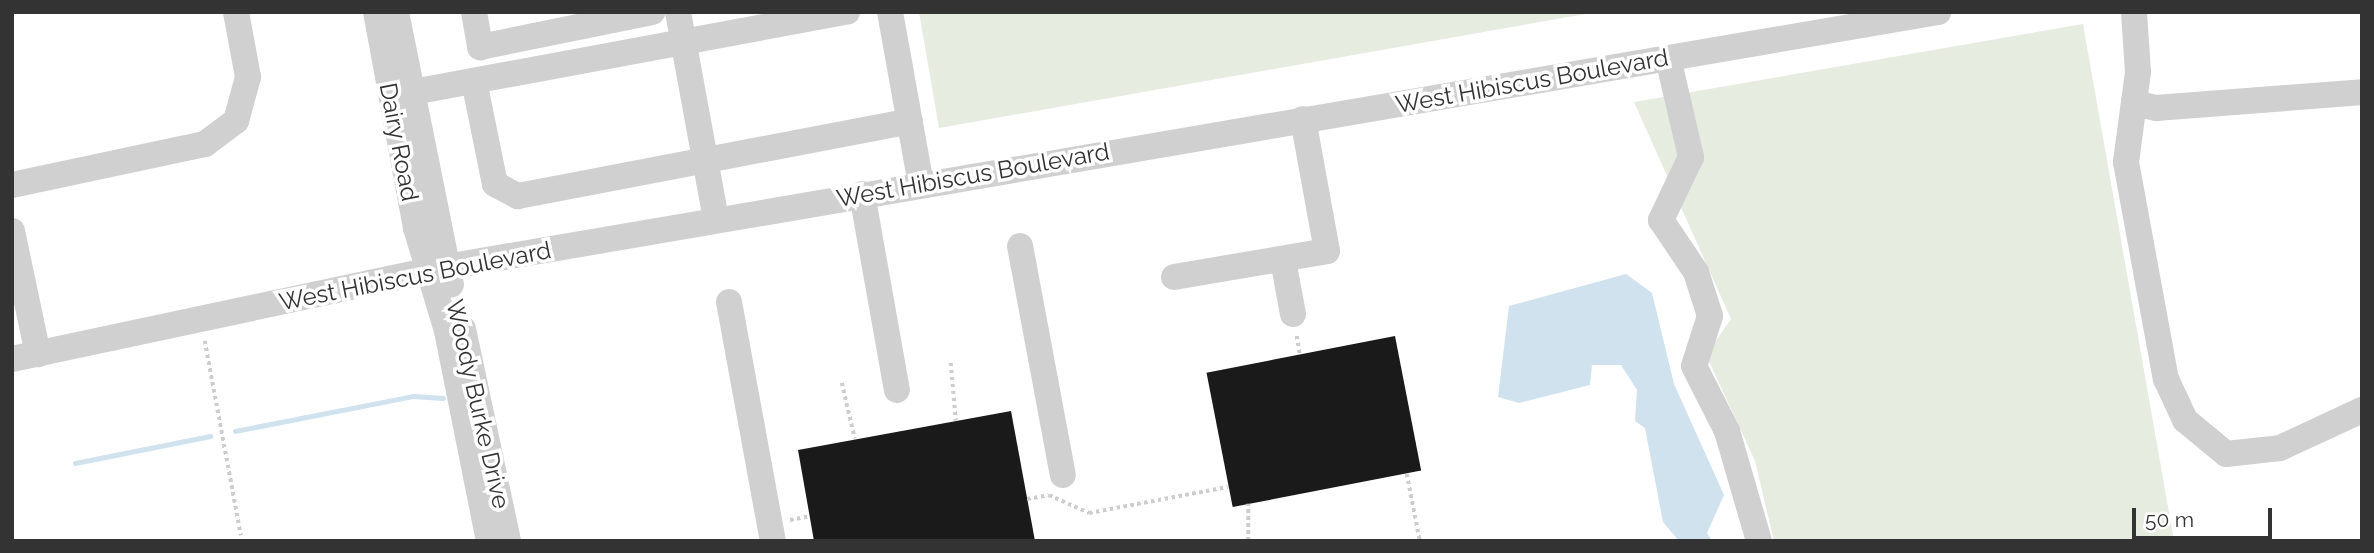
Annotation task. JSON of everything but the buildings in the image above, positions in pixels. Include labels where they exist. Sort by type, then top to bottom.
[{"type":"street","points":[[12,185],[205,144],[236,121],[248,78],[236,12]]},
{"type":"street","name":"Dairy Road","points":[[376,12],[401,95],[437,269]]},
{"type":"street","name":"Dairy Road","points":[[396,12],[401,95]]},
{"type":"street","points":[[474,12],[480,47],[652,12]]},
{"type":"street","points":[[678,12],[716,220]]},
{"type":"street","points":[[401,95],[846,12]]},
{"type":"street","points":[[890,12],[921,184]]},
{"type":"street","name":"West Hibiscus Boulevard","points":[[25,356],[437,269],[862,194],[1938,12]]},
{"type":"street","points":[[2134,12],[2134,103],[2126,162],[2165,379],[2185,420],[2226,454],[2280,448],[2362,410]]},
{"type":"street","points":[[1668,58],[1691,157],[1661,220],[1696,272],[1707,305],[1710,316],[1694,366],[1727,431],[1759,541]]},
{"type":"street","points":[[474,81],[495,184],[508,195],[910,121]]},
{"type":"street","points":[[2134,103],[2156,108],[2362,92]]},
{"type":"street","points":[[1174,277],[1327,251],[1303,119]]},
{"type":"street","points":[[862,194],[897,390]]},
{"type":"street","points":[[12,231],[25,356]]},
{"type":"street","points":[[1020,246],[1063,475]]},
{"type":"street","points":[[1283,260],[1293,314]]},
{"type":"street","name":"Woody Burke Drive","points":[[437,269],[489,541]]},
{"type":"street","name":"Woody Burke Drive","points":[[437,269],[508,541]]},
{"type":"street","points":[[729,302],[774,541]]},
{"type":"path","points":[[201,318],[241,536]]},
{"type":"path","points":[[951,363],[956,421]]},
{"type":"path","points":[[842,383],[856,439]]},
{"type":"path","points":[[1407,474],[1420,541]]},
{"type":"path","points":[[1027,499],[1049,495],[1089,513],[1228,487]]},
{"type":"path","points":[[1248,504],[1248,541]]},
{"type":"shaded area","points":[[919,12],[1597,12],[939,128]]},
{"type":"shaded area","points":[[2083,24],[2174,541],[1774,541],[1755,461],[1706,355],[1731,319],[1634,102]]},
{"type":"water","points":[[1626,274],[1652,293],[1674,384],[1724,495],[1707,533],[1712,541],[1679,541],[1663,522],[1645,428],[1635,421],[1637,390],[1621,365],[1592,365],[1590,385],[1519,403],[1498,397],[1509,306]]},
{"type":"waterway","points":[[235,431],[413,396],[443,398]]},
{"type":"waterway","points":[[75,463],[210,436]]}]
